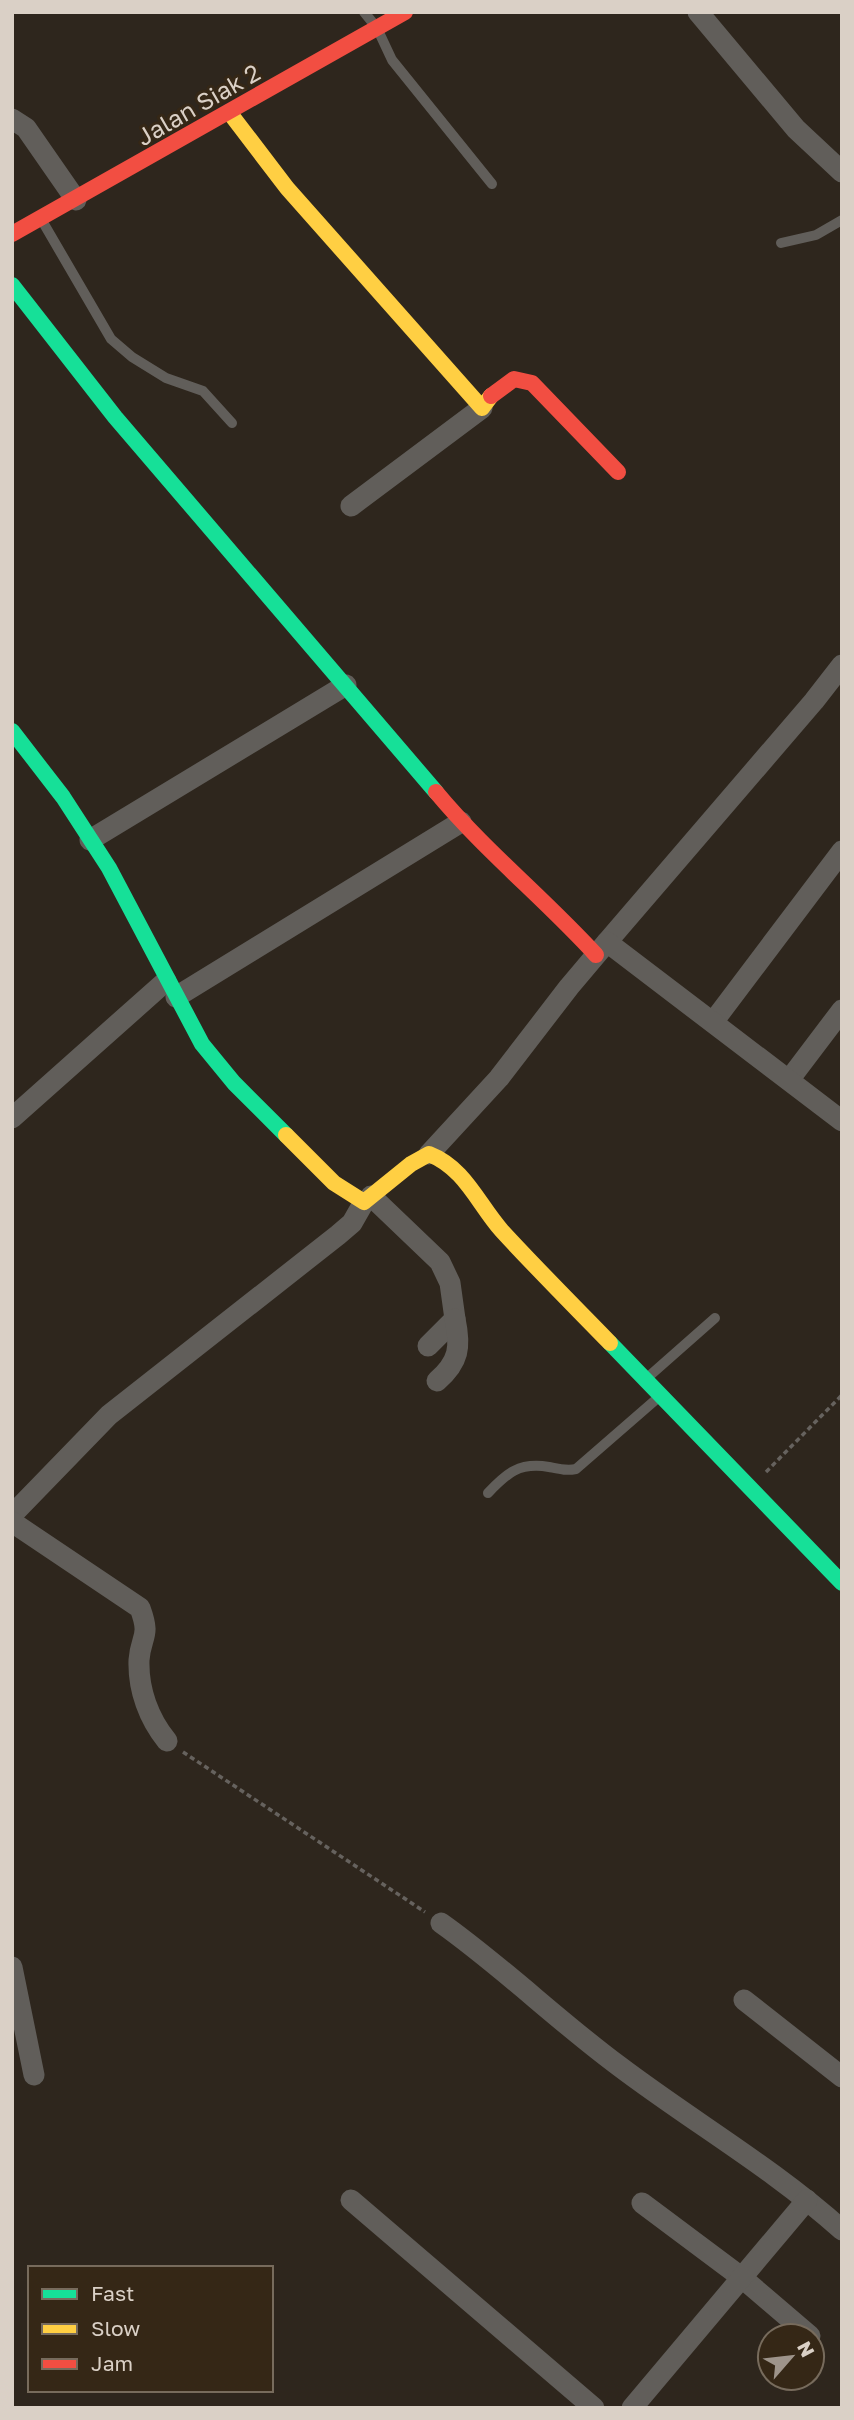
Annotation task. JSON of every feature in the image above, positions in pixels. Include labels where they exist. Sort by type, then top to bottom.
[{"type":"main road","name":"Jalan Siak 2","points":[[12,234],[405,12]]},
{"type":"main road","points":[[229,112],[286,188],[482,408],[499,387],[514,379],[531,382],[555,403],[579,433],[618,472]]},
{"type":"main road","points":[[12,285],[115,417],[461,822],[563,919],[602,949]]},
{"type":"main road","points":[[12,731],[38,763],[90,840],[135,914],[171,989],[201,1042],[251,1105],[290,1138],[340,1190],[368,1199],[411,1164],[429,1154],[455,1169],[487,1214],[516,1246],[750,1488],[838,1572]]},
{"type":"street","points":[[698,12],[796,129],[842,173]]},
{"type":"street","points":[[12,119],[26,128],[76,200]]},
{"type":"street","points":[[351,506],[482,408]]},
{"type":"street","points":[[429,1154],[499,1079],[602,949],[842,665]]},
{"type":"street","points":[[90,840],[346,685]]},
{"type":"street","points":[[12,1118],[171,989],[461,822]]},
{"type":"street","points":[[713,1022],[842,851]]},
{"type":"street","points":[[602,949],[713,1022],[842,1121]]},
{"type":"street","points":[[789,1080],[842,1010]]},
{"type":"street","points":[[12,1515],[109,1415],[338,1235],[352,1223],[368,1199],[440,1262],[450,1283],[459,1346],[452,1368],[437,1381]]},
{"type":"street","points":[[428,1346],[455,1319]]},
{"type":"street","points":[[12,1522],[140,1608],[147,1628],[139,1660],[146,1706],[153,1723],[167,1741]]},
{"type":"street","points":[[441,1923],[490,1958],[617,2065],[697,2123],[761,2163],[842,2230]]},
{"type":"street","points":[[12,1967],[34,2075]]},
{"type":"street","points":[[744,2000],[842,2077]]},
{"type":"street","points":[[351,2200],[594,2408]]},
{"type":"street","points":[[632,2408],[807,2200]]},
{"type":"street","points":[[642,2203],[741,2277],[793,2322]]},
{"type":"lane","points":[[365,12],[377,28],[392,60],[492,184]]},
{"type":"lane","points":[[41,218],[111,338],[132,358],[166,378],[202,391],[232,423]]},
{"type":"lane","points":[[781,243],[816,235],[842,220]]},
{"type":"lane","points":[[645,1380],[715,1318]]},
{"type":"lane","points":[[488,1493],[509,1471],[525,1465],[566,1471],[576,1469],[660,1396]]},
{"type":"path","points":[[750,1488],[842,1395]]},
{"type":"path","points":[[167,1741],[441,1923]]},
{"type":"traffic: fast","points":[[12,285],[115,417],[436,792]]},
{"type":"traffic: fast","points":[[12,731],[63,797],[109,868],[202,1044],[234,1083],[286,1135]]},
{"type":"traffic: fast","points":[[610,1343],[842,1583]]},
{"type":"traffic: slow","points":[[229,112],[287,188],[482,408],[491,396]]},
{"type":"traffic: slow","points":[[286,1135],[334,1183],[364,1202],[411,1164],[429,1154],[441,1160],[462,1177],[493,1221],[610,1343]]},
{"type":"traffic: jam","points":[[12,234],[405,12]]},
{"type":"traffic: jam","points":[[491,396],[514,379],[532,383],[618,472]]},
{"type":"traffic: jam","points":[[436,792],[474,834],[596,955]]}]
